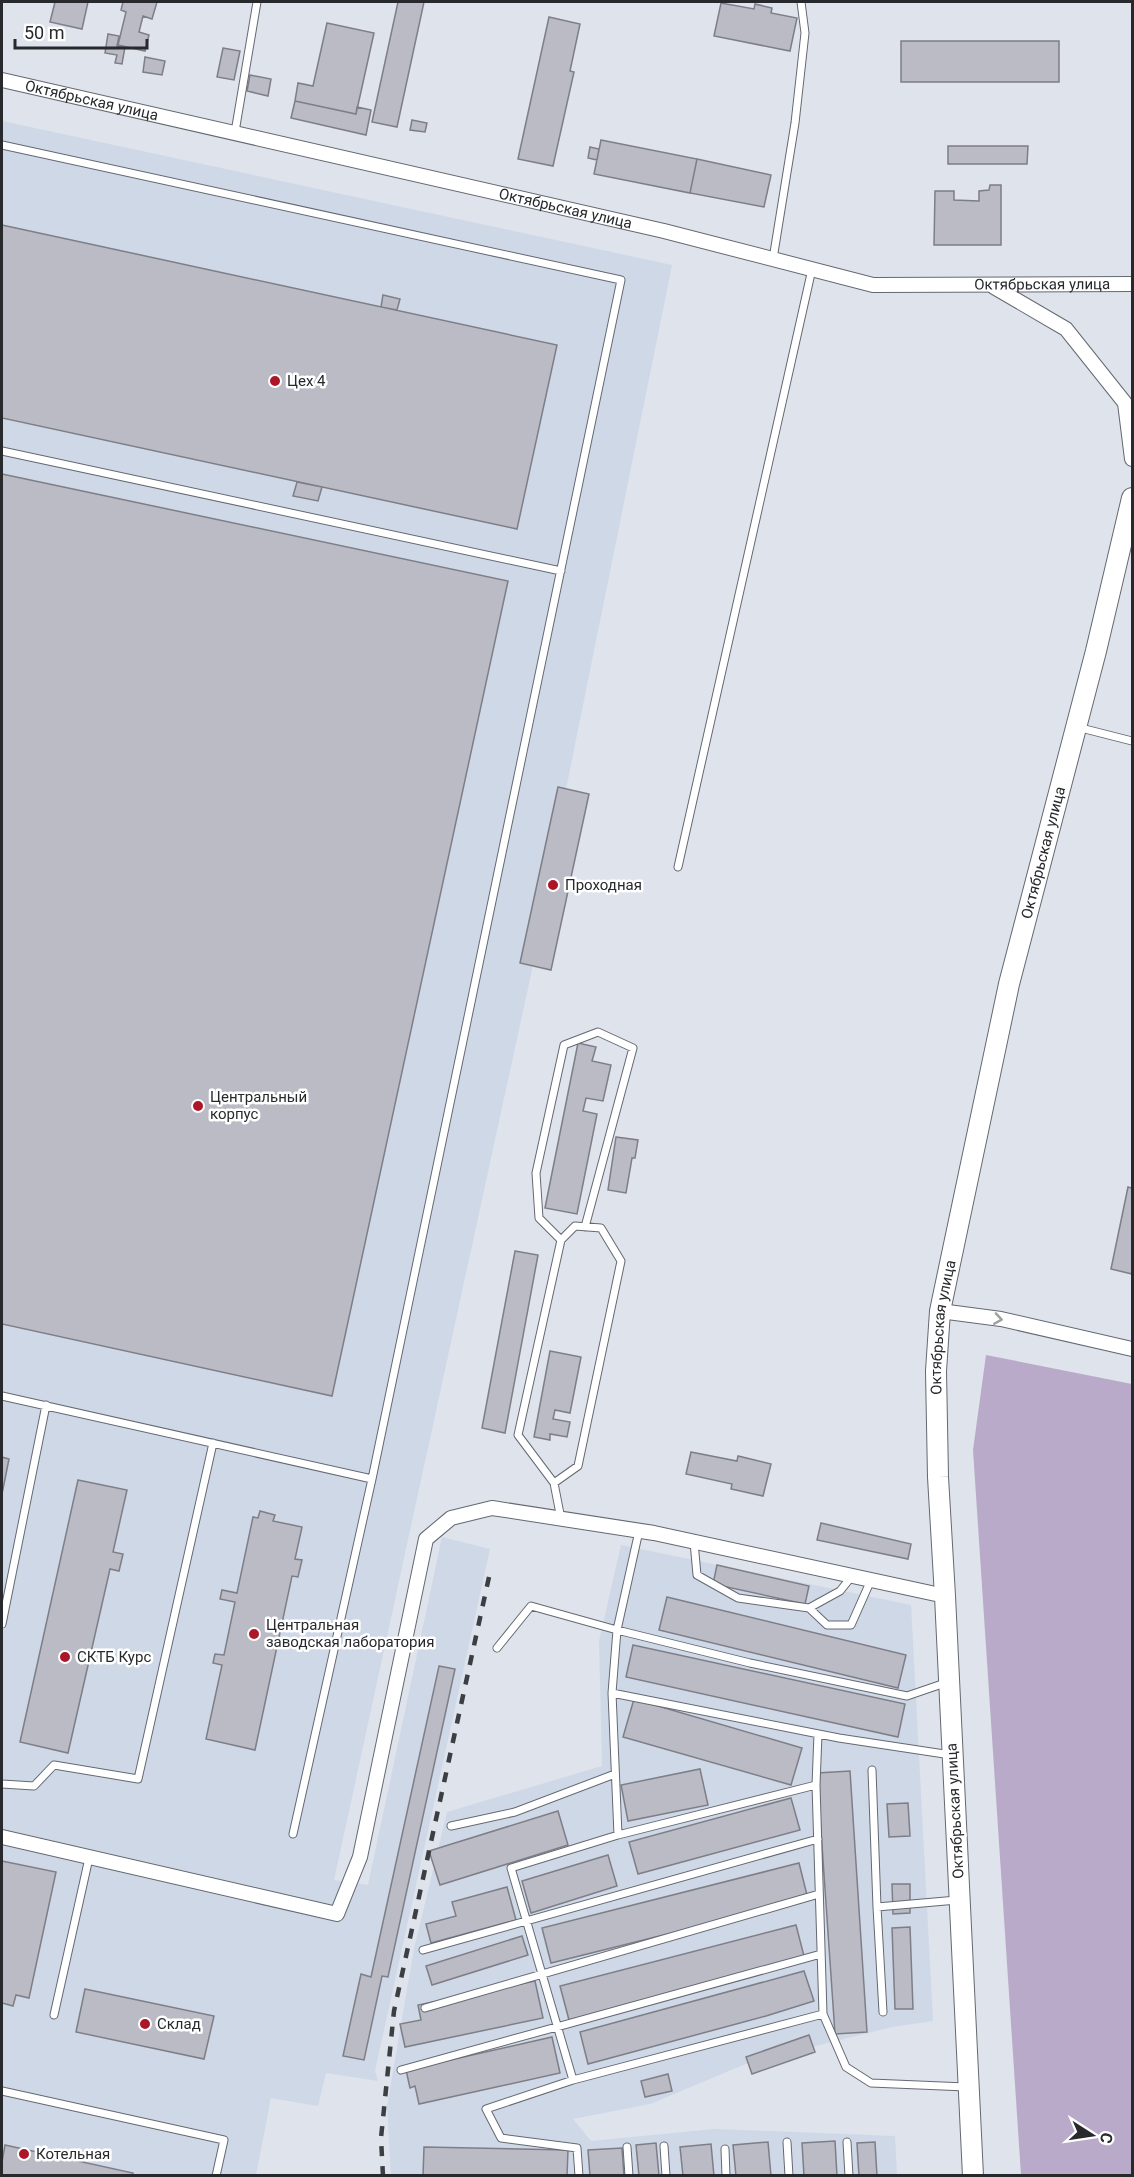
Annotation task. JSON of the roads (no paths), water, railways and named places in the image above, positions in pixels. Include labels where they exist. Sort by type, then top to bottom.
[{"type":"main road","name":"Октябрьская улица","points":[[973,2175],[938,1477],[936,1371],[940,1311],[1009,984],[1076,727],[1132,498]]},
{"type":"street","name":"Октябрьская улица","points":[[2,80],[664,231],[873,285],[1132,284]]},
{"type":"street","points":[[992,286],[1066,329],[1125,403],[1132,459]]},
{"type":"street","points":[[940,1311],[1001,1319],[1132,1349]]},
{"type":"street","points":[[2,1837],[338,1914],[360,1857],[426,1539],[451,1518],[492,1508],[639,1531],[945,1596]]},
{"type":"lane","points":[[235,132],[257,2]]},
{"type":"lane","points":[[773,259],[795,123],[805,33],[801,2]]},
{"type":"lane","points":[[2,145],[621,280],[372,1479],[293,1834]]},
{"type":"lane","points":[[678,867],[812,269]]},
{"type":"lane","points":[[2,451],[561,571]]},
{"type":"lane","points":[[1076,727],[1132,741]]},
{"type":"lane","points":[[561,1240],[539,1218],[536,1173],[564,1045],[598,1032],[633,1048],[585,1227]]},
{"type":"lane","points":[[554,1484],[578,1466],[621,1261],[601,1228],[575,1226],[561,1240],[518,1435],[554,1484],[561,1519]]},
{"type":"lane","points":[[2,1395],[372,1479]]},
{"type":"lane","points":[[2,1624],[45,1405]]},
{"type":"lane","points":[[2,1784],[34,1786],[54,1765],[138,1779],[213,1443]]},
{"type":"lane","points":[[618,1834],[612,1693],[617,1630],[639,1531]]},
{"type":"lane","points":[[694,1542],[697,1575],[738,1598],[809,1608],[827,1625],[851,1625],[871,1580]]},
{"type":"lane","points":[[809,1608],[840,1591],[852,1576]]},
{"type":"lane","points":[[497,1648],[531,1606],[750,1663],[907,1696],[949,1681]]},
{"type":"lane","points":[[612,1693],[818,1734],[953,1755]]},
{"type":"lane","points":[[818,1734],[816,1785],[823,2014],[846,2067],[871,2083],[969,2087]]},
{"type":"lane","points":[[872,1770],[883,2012]]},
{"type":"lane","points":[[451,1826],[515,1812],[615,1774]]},
{"type":"lane","points":[[573,2080],[511,1868],[618,1834],[816,1785]]},
{"type":"lane","points":[[423,1950],[818,1839]]},
{"type":"lane","points":[[54,2015],[89,1858]]},
{"type":"lane","points":[[425,2008],[819,1894]]},
{"type":"lane","points":[[877,1907],[960,1900]]},
{"type":"lane","points":[[401,2070],[821,1954]]},
{"type":"lane","points":[[579,2175],[577,2148],[501,2138],[486,2109],[573,2080],[823,2014]]},
{"type":"lane","points":[[2,2091],[224,2140],[216,2175]]},
{"type":"lane","points":[[787,2142],[789,2175]]},
{"type":"lane","points":[[847,2142],[849,2175]]},
{"type":"lane","points":[[664,2146],[666,2175]]},
{"type":"lane","points":[[627,2147],[629,2175]]},
{"type":"lane","points":[[725,2149],[726,2175]]},
{"type":"railway","points":[[383,2176],[381,2138],[394,2011],[489,1577]]},
{"type":"place","name":"Цех 4","points":[[275,381]]},
{"type":"place","name":"Проходная","points":[[553,885]]},
{"type":"place","name":"Центральный корпус","points":[[198,1106]]},
{"type":"place","name":"Центральная заводская лаборатория","points":[[254,1634]]},
{"type":"place","name":"СКТБ Курс","points":[[65,1657]]},
{"type":"place","name":"Склад","points":[[145,2024]]},
{"type":"place","name":"Котельная","points":[[24,2154]]}]
